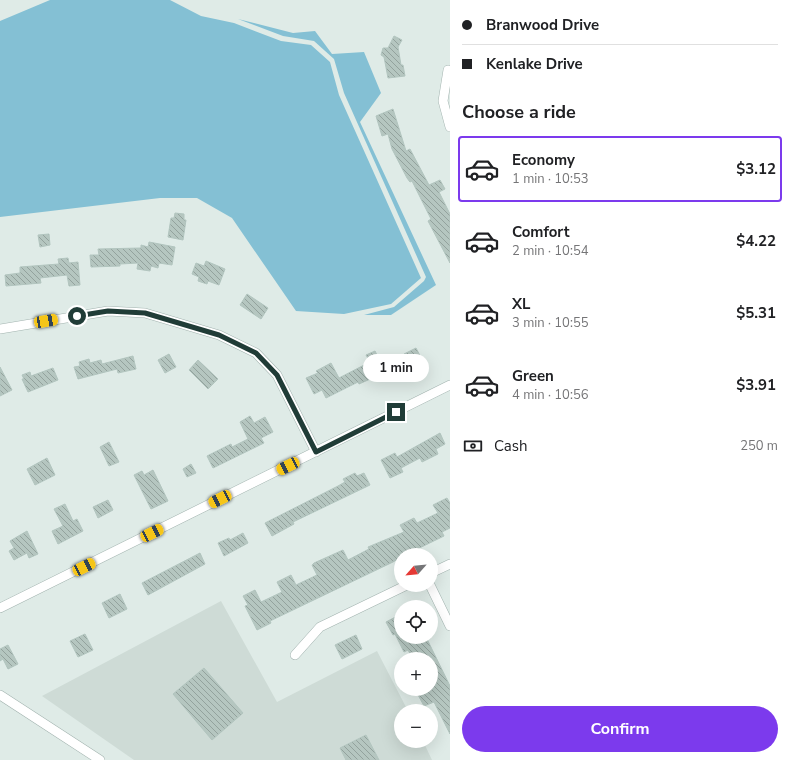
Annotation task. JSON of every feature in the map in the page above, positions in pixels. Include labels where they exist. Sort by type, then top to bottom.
[{"type":"street","points":[[448,70],[443,101],[450,127]]},
{"type":"street","points":[[0,329],[108,311],[145,313],[219,335],[256,353],[277,375],[316,452]]},
{"type":"street","points":[[0,608],[450,385]]},
{"type":"street","points":[[438,570],[450,564]]},
{"type":"street","points":[[295,655],[320,627],[394,591]]},
{"type":"street","points":[[433,592],[450,626]]},
{"type":"street","points":[[0,695],[100,760]]},
{"type":"shaded area","points":[[221,601],[277,702],[377,651],[394,684],[394,696],[400,696],[404,704],[394,704],[394,748],[426,748],[432,760],[134,760],[42,696]]},
{"type":"water","points":[[50,0],[170,0],[201,16],[234,23],[281,41],[311,45],[330,62],[339,95],[421,278],[391,304],[344,314],[296,311],[232,218],[197,198],[160,198],[0,217],[0,21]]},
{"type":"water","points":[[238,19],[293,33],[315,31],[332,54],[364,52],[381,93],[360,122],[436,285],[391,315],[364,315],[394,307],[424,281],[426,277],[344,93],[334,59],[314,41],[283,36]]},
{"type":"building","points":[[394,36],[402,40],[398,47],[401,65],[403,65],[405,76],[388,78],[384,57],[381,55],[383,48],[388,48]]},
{"type":"building","points":[[393,109],[406,151],[410,149],[429,185],[440,180],[445,189],[439,192],[450,214],[450,263],[428,221],[431,219],[412,181],[410,182],[407,178],[392,149],[388,134],[382,136],[376,116]]},
{"type":"building","points":[[175,213],[184,214],[184,220],[186,220],[183,240],[168,237],[171,218],[174,218]]},
{"type":"building","points":[[49,234],[50,245],[40,247],[38,235]]},
{"type":"building","points":[[149,242],[175,247],[172,265],[159,263],[158,268],[151,266],[150,271],[137,269],[138,263],[120,264],[120,266],[91,267],[90,255],[99,255],[98,249],[141,248],[141,245],[148,247]]},
{"type":"building","points":[[68,258],[69,263],[78,262],[80,285],[69,286],[67,275],[40,278],[41,283],[6,286],[5,275],[20,273],[20,267],[59,264],[58,259]]},
{"type":"building","points":[[206,261],[225,269],[219,285],[208,281],[207,284],[198,281],[199,277],[192,274],[196,263],[204,266]]},
{"type":"building","points":[[247,294],[268,308],[261,319],[240,305]]},
{"type":"building","points":[[416,348],[425,365],[404,375],[398,364],[407,359],[404,354]]},
{"type":"building","points":[[375,351],[388,377],[380,381],[377,376],[359,384],[358,382],[326,398],[322,390],[314,394],[306,378],[318,373],[316,371],[331,363],[339,378],[370,362],[366,355]]},
{"type":"building","points":[[169,354],[176,367],[165,373],[158,360]]},
{"type":"building","points":[[133,356],[136,369],[118,373],[117,369],[78,379],[74,367],[80,366],[79,362],[89,359],[90,363],[101,360],[102,364]]},
{"type":"building","points":[[198,360],[218,379],[208,389],[189,370]]},
{"type":"building","points":[[0,367],[12,390],[0,396]]},
{"type":"building","points":[[53,368],[58,380],[28,392],[22,379],[24,379],[22,375],[30,372],[31,376]]},
{"type":"building","points":[[250,416],[254,423],[265,417],[273,432],[261,438],[264,443],[213,468],[207,456],[231,444],[232,447],[248,439],[240,422]]},
{"type":"building","points":[[440,433],[445,444],[436,449],[438,454],[422,462],[420,458],[401,468],[403,472],[390,478],[381,460],[395,453],[397,457]]},
{"type":"building","points":[[109,442],[119,462],[109,466],[100,447]]},
{"type":"building","points":[[47,458],[55,475],[35,485],[27,469]]},
{"type":"building","points":[[191,464],[196,473],[187,477],[183,469]]},
{"type":"building","points":[[153,470],[168,501],[151,509],[134,475],[142,471],[144,475]]},
{"type":"building","points":[[355,473],[357,476],[364,473],[370,485],[293,522],[294,524],[272,536],[265,523],[338,486],[345,482],[343,479]]},
{"type":"building","points":[[447,498],[450,503],[450,528],[442,532],[444,536],[419,548],[394,548],[393,562],[270,621],[271,623],[257,630],[245,606],[248,605],[243,596],[255,590],[261,602],[282,592],[277,582],[291,575],[296,585],[317,575],[312,565],[314,563],[343,550],[348,560],[369,549],[368,547],[404,532],[400,525],[414,518],[417,523],[438,513],[433,505]]},
{"type":"building","points":[[108,500],[113,510],[98,518],[93,507]]},
{"type":"building","points":[[65,504],[73,521],[77,519],[83,531],[58,544],[52,531],[63,526],[54,509]]},
{"type":"building","points":[[27,531],[38,554],[29,558],[27,553],[14,560],[9,551],[14,548],[10,541]]},
{"type":"building","points":[[243,533],[248,543],[224,556],[218,543],[229,538],[230,540]]},
{"type":"building","points":[[200,553],[205,564],[148,595],[142,583]]},
{"type":"building","points":[[120,594],[127,609],[109,618],[102,603]]},
{"type":"building","points":[[394,618],[394,634],[393,635],[386,622]]},
{"type":"building","points":[[85,634],[93,650],[78,657],[70,641]]},
{"type":"building","points":[[356,635],[362,649],[342,659],[335,645]]},
{"type":"building","points":[[400,644],[429,644],[433,652],[409,652],[408,650],[404,652]]},
{"type":"building","points":[[8,645],[18,664],[8,669],[3,659],[0,661],[0,649]]},
{"type":"building","points":[[438,662],[450,686],[450,734],[438,710],[438,704],[435,704],[434,702],[423,704],[419,696],[438,696]]},
{"type":"building","points":[[204,668],[243,713],[212,740],[173,694]]},
{"type":"building","points":[[366,735],[379,760],[346,760],[340,748]]},
{"type":"route","points":[[77,316],[108,311],[145,313],[219,335],[256,353],[277,375],[316,452],[396,412]]}]
